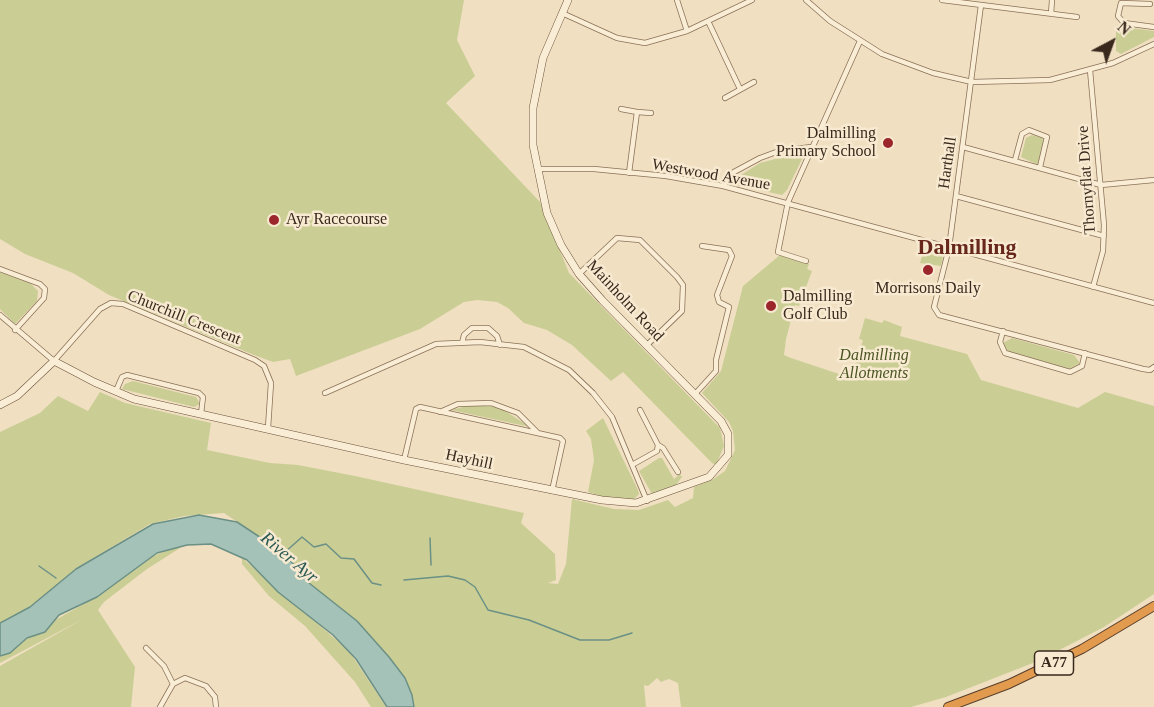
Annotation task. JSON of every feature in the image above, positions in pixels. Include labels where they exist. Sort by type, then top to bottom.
[{"type":"highway","name":"A77","points":[[948,707],[1009,684],[1082,649],[1154,606]]},
{"type":"street","name":"Mainholm Road","points":[[568,0],[543,58],[533,108],[533,145],[547,213],[561,245],[579,274],[721,421],[728,434],[730,446],[724,462]]},
{"type":"street","points":[[677,0],[687,31]]},
{"type":"street","points":[[562,13],[617,38],[645,43],[687,31],[752,0]]},
{"type":"street","points":[[806,0],[860,41],[882,54],[933,74],[972,82],[1050,80],[1090,70],[1154,44]]},
{"type":"street","points":[[942,0],[1077,17]]},
{"type":"street","points":[[1003,8],[1004,0]]},
{"type":"street","points":[[1051,14],[1052,0]]},
{"type":"street","points":[[1150,4],[1121,3],[1118,16],[1124,23],[1154,27]]},
{"type":"street","name":"Harthall","points":[[981,5],[950,248],[934,307],[939,315],[1143,369],[1154,368]]},
{"type":"street","points":[[708,21],[740,89]]},
{"type":"street","points":[[788,202],[860,41]]},
{"type":"street","name":"Thornyflat Drive","points":[[1090,70],[1104,236],[1092,287]]},
{"type":"street","points":[[725,98],[754,82]]},
{"type":"street","points":[[621,110],[651,113]]},
{"type":"street","name":"Westwood Avenue","points":[[629,173],[637,112]]},
{"type":"street","points":[[1016,160],[1023,134],[1029,130],[1047,137],[1040,167]]},
{"type":"street","points":[[723,186],[734,172],[760,158],[779,151],[811,147]]},
{"type":"street","points":[[963,147],[1101,185],[1154,180]]},
{"type":"street","name":"Westwood Avenue","points":[[537,169],[594,169],[666,176],[723,186],[1154,303]]},
{"type":"street","points":[[956,196],[1104,236]]},
{"type":"street","name":"Westwood Avenue","points":[[788,202],[778,252],[806,261]]},
{"type":"street","points":[[579,274],[617,238],[639,240],[677,277],[683,285],[682,311],[647,345]]},
{"type":"street","points":[[695,394],[717,371],[716,360],[729,314],[729,307],[719,302],[717,295],[732,256],[729,250],[702,246]]},
{"type":"street","points":[[0,268],[40,284],[45,289],[44,298],[15,330]]},
{"type":"street","name":"Churchill Crescent","points":[[54,361],[100,309],[111,303],[123,304],[255,360],[264,366],[271,383],[268,428]]},
{"type":"street","points":[[0,315],[54,361],[17,396],[0,405]]},
{"type":"street","points":[[462,343],[464,335],[472,328],[488,328],[497,336],[500,345]]},
{"type":"street","points":[[1003,331],[1000,342],[1005,353],[1070,372],[1082,366],[1085,353]]},
{"type":"street","points":[[325,393],[436,344],[462,343],[524,347],[569,370],[593,393],[612,417],[647,501]]},
{"type":"street","name":"Hayhill","points":[[54,361],[134,399],[404,460],[615,502],[647,501],[709,477],[724,462]]},
{"type":"street","points":[[116,392],[122,378],[127,375],[199,393],[203,397],[201,414]]},
{"type":"street","points":[[440,412],[458,404],[491,403],[518,412],[538,433]]},
{"type":"street","points":[[404,460],[416,409],[420,407],[538,433],[563,441],[552,491]]},
{"type":"street","points":[[640,410],[658,445],[663,448],[678,472]]},
{"type":"street","points":[[632,465],[657,451],[658,445]]},
{"type":"street","points":[[146,648],[164,666],[172,684]]},
{"type":"street","points":[[146,658],[151,652]]},
{"type":"street","points":[[160,707],[172,684],[185,678],[201,682],[215,697],[216,707]]},
{"type":"green space","name":"Ayr Racecourse","points":[[0,0],[464,0],[457,40],[475,76],[446,103],[540,202],[569,273],[720,428],[724,446],[716,465],[623,372],[611,381],[572,345],[547,330],[524,323],[508,308],[497,302],[477,300],[464,302],[420,329],[296,376],[290,359],[273,362],[109,295],[73,273],[25,254],[0,239]]},
{"type":"green space","points":[[1116,26],[1154,31],[1154,37],[1121,54],[1116,51]]},
{"type":"green space","points":[[1032,135],[1042,138],[1044,142],[1039,163],[1036,164],[1021,157],[1026,138]]},
{"type":"green space","points":[[798,153],[803,157],[787,190],[782,195],[736,185],[735,180],[738,177],[760,163]]},
{"type":"green space","points":[[925,246],[937,250],[943,257],[941,266],[920,263]]},
{"type":"green space","name":"Dalmilling Allotments","points":[[780,255],[809,264],[807,269],[812,271],[799,306],[795,305],[786,339],[784,355],[791,358],[851,378],[863,340],[859,339],[865,318],[882,323],[884,320],[902,327],[900,336],[967,354],[981,380],[1078,408],[1105,392],[1154,406],[1154,594],[1104,627],[1038,661],[946,697],[911,707],[681,707],[678,683],[669,679],[661,682],[657,678],[648,686],[644,685],[646,707],[414,707],[412,695],[399,670],[365,630],[309,583],[283,553],[224,513],[184,516],[150,524],[75,569],[38,605],[0,623],[0,432],[40,413],[58,396],[88,411],[100,392],[125,403],[211,423],[207,450],[270,463],[298,465],[355,476],[524,513],[521,523],[555,554],[556,580],[548,583],[558,584],[566,564],[572,499],[614,509],[639,510],[668,500],[675,507],[693,498],[694,487],[712,480],[725,471],[735,450],[733,431],[729,422],[702,393],[721,371],[743,286]]},
{"type":"green space","points":[[0,272],[30,283],[38,291],[37,301],[15,324],[0,309]]},
{"type":"green space","points":[[1012,338],[1074,355],[1080,363],[1069,369],[1010,352],[1005,349],[1003,343]]},
{"type":"green space","points":[[133,381],[196,397],[200,404],[194,407],[122,389],[125,384]]},
{"type":"green space","points":[[470,405],[499,407],[530,427],[451,410]]},
{"type":"green space","points":[[603,418],[638,490],[639,494],[634,499],[608,498],[588,492],[594,460],[591,439],[586,431]]},
{"type":"green space","points":[[662,458],[674,479],[680,474],[682,477],[675,486],[652,494],[639,471]]},
{"type":"green space","points":[[180,548],[147,569],[104,602],[98,610],[135,667],[131,707],[0,707],[0,666],[83,619],[0,663],[0,657],[57,619],[91,600],[148,558]]},
{"type":"green space","points":[[242,558],[349,651],[386,707],[371,707],[355,682],[305,626],[269,596],[242,564]]},
{"type":"water","points":[[199,515],[237,522],[284,553],[309,583],[357,621],[389,657],[405,678],[414,707],[387,707],[356,659],[333,635],[278,592],[247,560],[211,544],[187,545],[157,553],[97,597],[59,615],[45,632],[27,638],[10,653],[0,656],[0,623],[30,607],[76,569],[153,524]]},
{"type":"waterway","name":"River Ayr","points":[[284,553],[302,537],[314,547],[326,544],[341,558],[354,559],[372,583],[381,585]]},
{"type":"waterway","points":[[430,538],[431,565]]},
{"type":"waterway","points":[[39,566],[56,578]]},
{"type":"waterway","points":[[404,580],[448,576],[465,580],[475,587],[488,610],[529,620],[580,640],[609,640],[632,633]]},
{"type":"place","name":"Dalmilling Primary School","points":[[888,143]]},
{"type":"place","name":"Ayr Racecourse","points":[[274,220]]},
{"type":"place","name":"Morrisons Daily","points":[[928,270]]},
{"type":"place","name":"Dalmilling Golf Club","points":[[771,306]]},
{"type":"district","name":"Dalmilling","points":[[967,248]]}]
